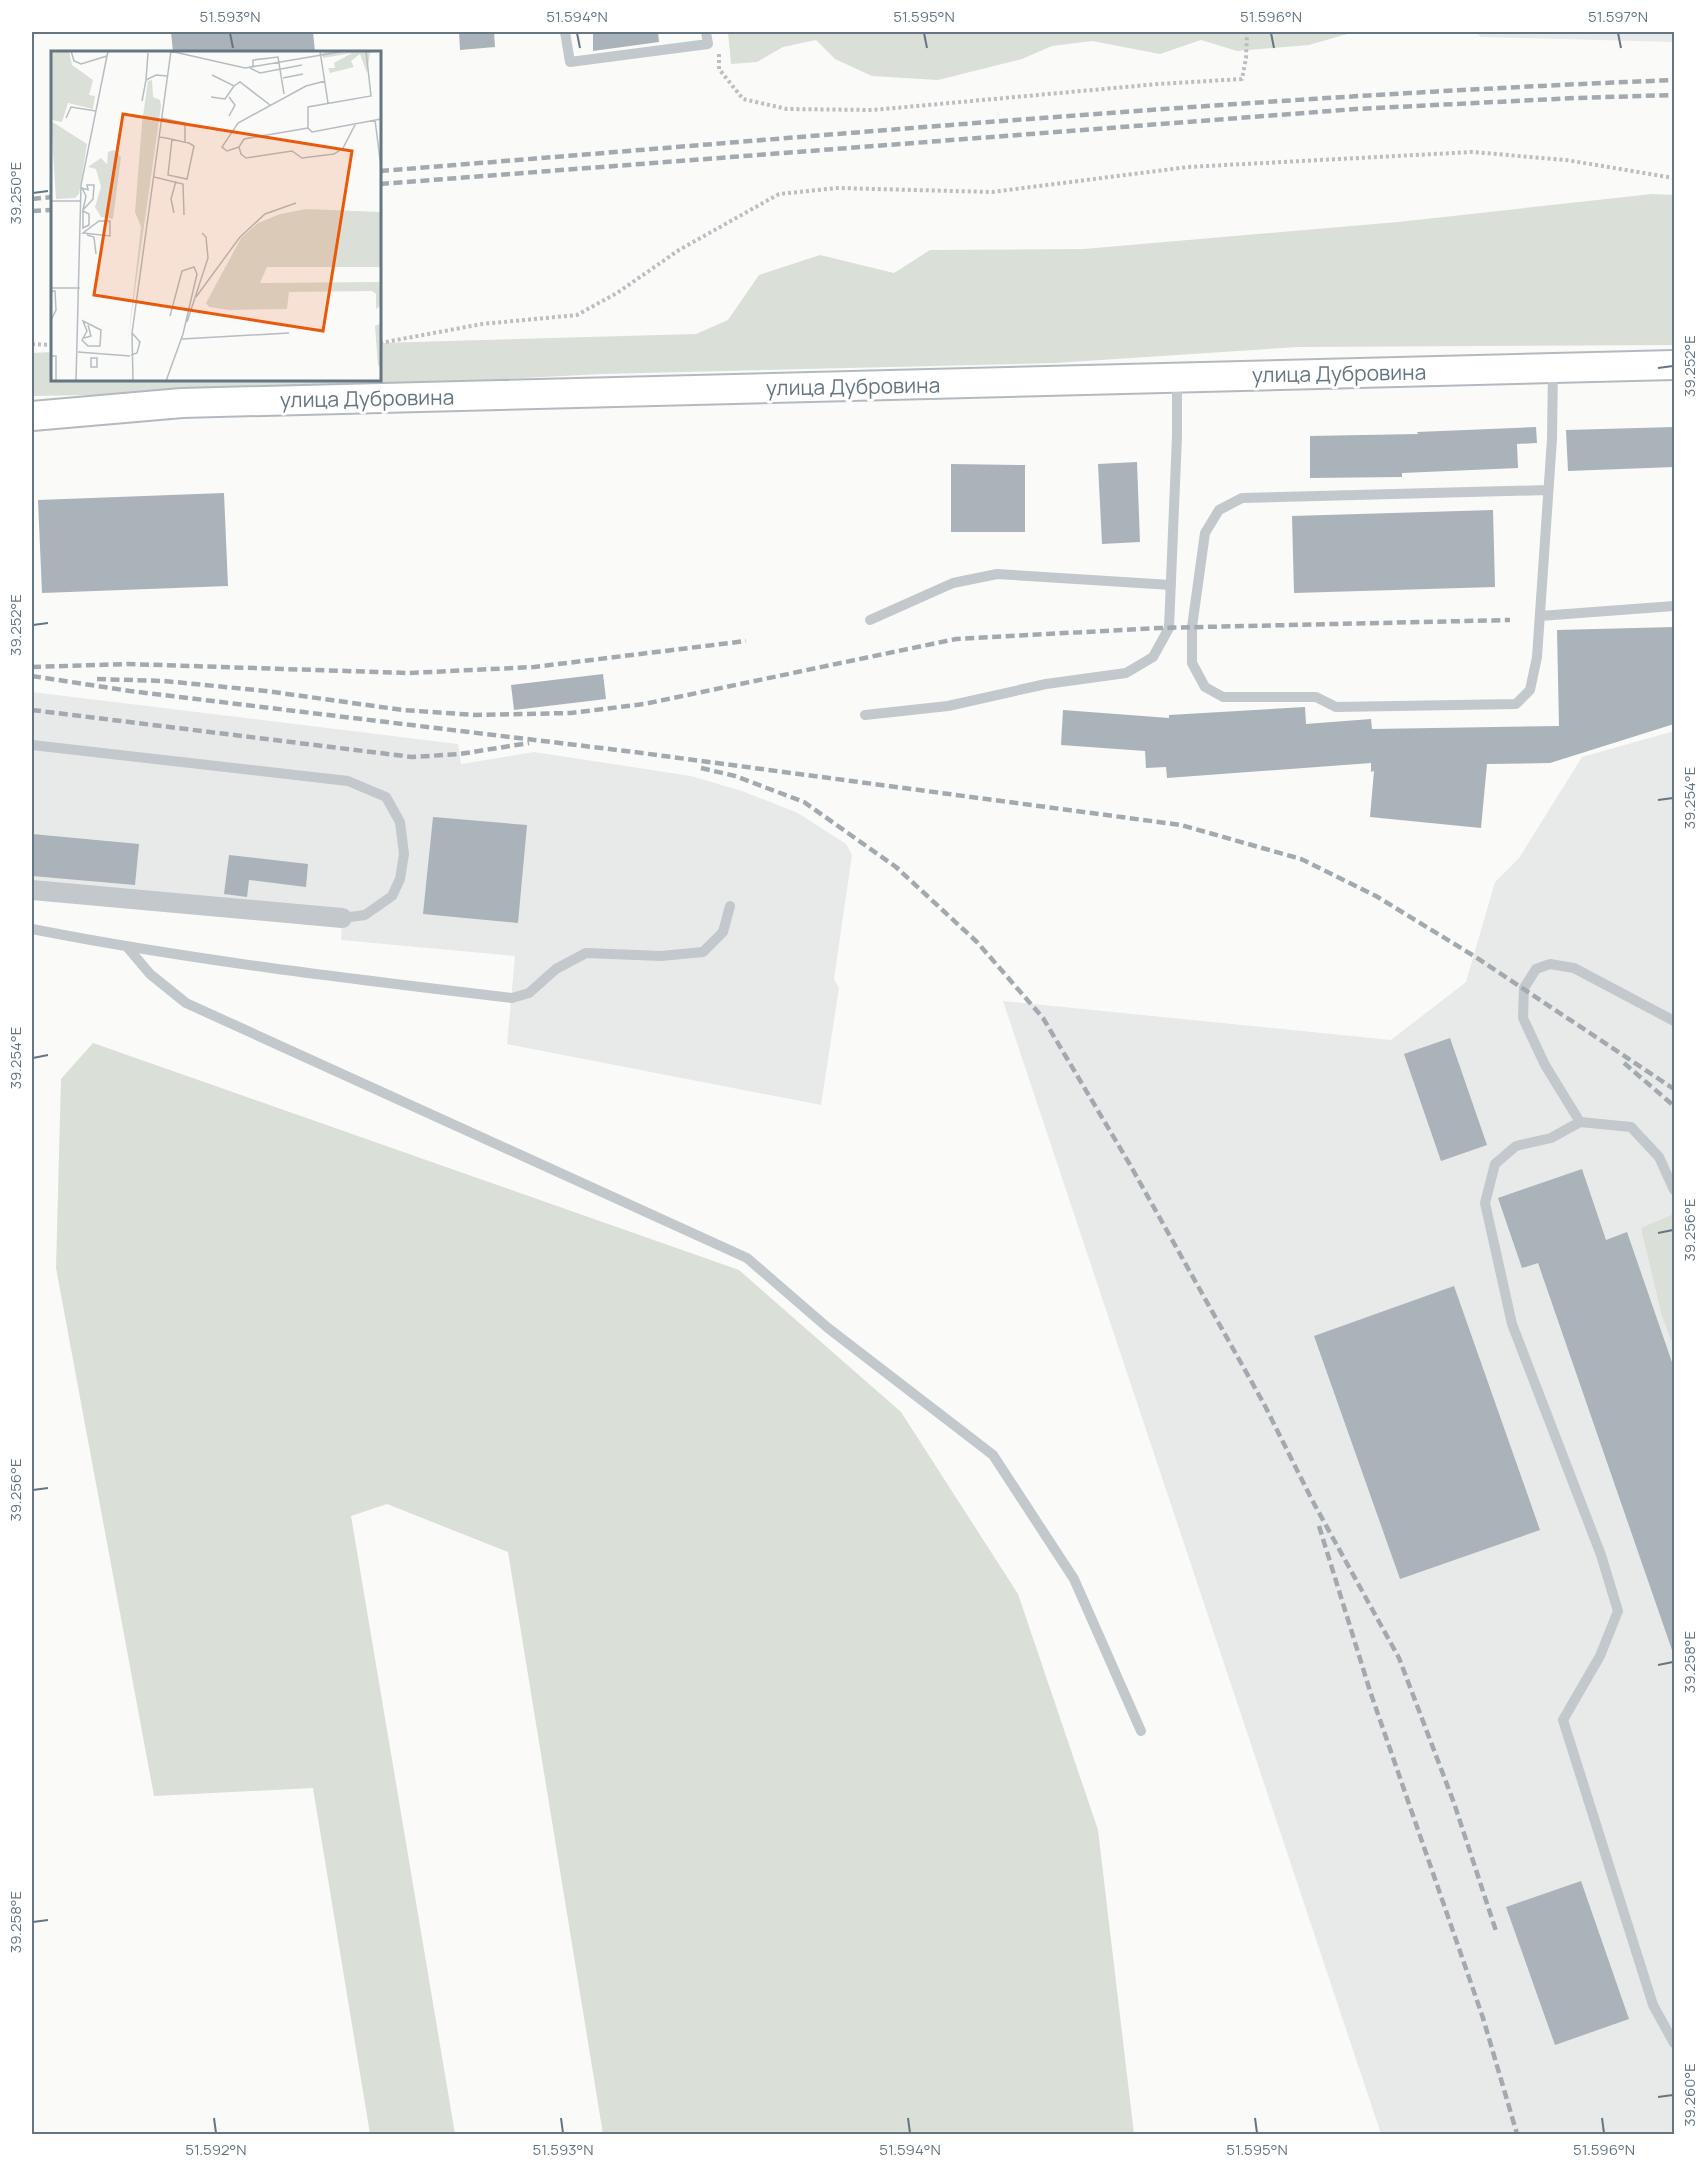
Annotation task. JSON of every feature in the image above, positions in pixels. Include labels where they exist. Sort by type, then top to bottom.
[{"type":"main road","name":"улица Дубровина","points":[[32,416],[182,403],[1674,364]]},
{"type":"street","points":[[32,891],[342,918]]},
{"type":"lane","points":[[565,32],[570,62],[708,44],[706,32]]},
{"type":"lane","points":[[1548,490],[1242,498],[1218,510],[1205,533],[1193,617],[1192,663],[1205,687],[1223,697],[1316,697],[1336,707],[1516,704],[1530,690],[1537,657],[1548,490],[1553,368]]},
{"type":"lane","points":[[865,715],[948,706],[1046,684],[1126,673],[1153,657],[1169,628],[1177,436],[1177,377]]},
{"type":"lane","points":[[870,620],[952,583],[997,574],[1171,585]]},
{"type":"lane","points":[[1540,616],[1674,606]]},
{"type":"lane","points":[[32,745],[348,781],[386,797],[400,822],[404,854],[400,879],[392,896],[365,915],[342,918]]},
{"type":"lane","points":[[32,928],[128,948],[359,980],[512,998],[529,993],[556,969],[586,953],[661,956],[703,952],[723,932],[730,906]]},
{"type":"lane","points":[[128,948],[150,974],[186,1004],[747,1258],[828,1328],[993,1455],[1074,1579],[1141,1731]]},
{"type":"lane","points":[[1580,1122],[1545,1065],[1523,1018],[1524,988],[1536,969],[1550,964],[1574,968],[1674,1021]]},
{"type":"lane","points":[[1674,1190],[1659,1157],[1631,1127],[1580,1122],[1551,1138],[1516,1146],[1495,1164],[1485,1203],[1512,1324],[1601,1555],[1618,1611],[1599,1656],[1563,1720],[1653,2005],[1674,2043]]},
{"type":"path","points":[[718,50],[719,69],[743,99],[787,109],[873,110],[1158,84],[1242,79],[1247,32]]},
{"type":"path","points":[[381,343],[482,324],[577,315],[617,293],[679,250],[779,194],[837,189],[992,192],[1188,167],[1472,152],[1566,160],[1674,178]]},
{"type":"path","points":[[32,344],[51,345]]},
{"type":"shaded area","points":[[728,32],[1354,32],[1309,45],[1237,51],[1201,40],[1160,54],[1092,41],[1052,46],[1022,59],[938,80],[872,76],[835,59],[816,40],[783,47],[757,62],[731,64]]},
{"type":"shaded area","points":[[1476,32],[1674,32],[1674,42],[1481,37]]},
{"type":"shaded area","points":[[1652,194],[1674,195],[1674,345],[1298,347],[1055,363],[602,374],[253,392],[32,396],[32,353],[51,352],[51,381],[381,381],[381,343],[696,334],[728,320],[759,275],[820,255],[894,273],[930,250],[1084,249],[1398,222]]},
{"type":"shaded area","points":[[32,692],[458,744],[461,764],[534,752],[691,776],[742,791],[798,813],[846,844],[852,855],[834,979],[839,988],[821,1105],[507,1044],[515,956],[341,940],[343,909],[32,882]]},
{"type":"shaded area","points":[[1674,731],[1674,2134],[1381,2134],[1003,1001],[1391,1040],[1466,982],[1495,882],[1519,858],[1582,757]]},
{"type":"shaded area","points":[[93,1043],[739,1270],[901,1412],[1018,1594],[1098,1830],[1134,2134],[603,2134],[508,1552],[387,1504],[351,1516],[455,2134],[370,2134],[313,1788],[154,1796],[56,1268],[61,1079]]},
{"type":"shaded area","points":[[1674,1214],[1674,1347],[1662,1316],[1641,1228]]},
{"type":"building","points":[[171,32],[313,32],[315,51],[173,51]]},
{"type":"building","points":[[459,32],[494,32],[495,47],[460,50]]},
{"type":"building","points":[[593,32],[658,32],[659,42],[593,51]]},
{"type":"building","points":[[1536,427],[1537,443],[1517,444],[1518,468],[1402,473],[1402,477],[1310,478],[1310,436],[1418,434],[1417,432]]},
{"type":"building","points":[[1674,427],[1674,467],[1568,471],[1566,430]]},
{"type":"building","points":[[1137,462],[1140,542],[1102,544],[1098,464]]},
{"type":"building","points":[[951,464],[1025,465],[1025,532],[951,532]]},
{"type":"building","points":[[224,493],[228,586],[42,593],[38,500]]},
{"type":"building","points":[[1493,510],[1495,587],[1294,593],[1292,516]]},
{"type":"building","points":[[1674,627],[1674,724],[1550,763],[1487,764],[1481,828],[1370,817],[1374,771],[1371,772],[1371,763],[1167,778],[1166,767],[1146,768],[1145,751],[1061,745],[1063,710],[1169,718],[1169,715],[1305,707],[1306,724],[1371,719],[1372,729],[1559,726],[1557,630]]},
{"type":"building","points":[[603,674],[606,699],[514,710],[511,685]]},
{"type":"building","points":[[433,817],[527,825],[518,923],[423,914]]},
{"type":"building","points":[[32,834],[139,844],[135,885],[32,876]]},
{"type":"building","points":[[229,855],[308,864],[306,887],[249,880],[247,897],[224,894]]},
{"type":"building","points":[[1450,1038],[1487,1145],[1441,1161],[1404,1054]]},
{"type":"building","points":[[1582,1169],[1606,1240],[1627,1232],[1674,1368],[1674,1649],[1672,1650],[1538,1263],[1522,1268],[1498,1198]]},
{"type":"building","points":[[1454,1286],[1540,1530],[1400,1579],[1314,1336]]},
{"type":"building","points":[[1581,1881],[1629,2019],[1555,2045],[1506,1907]]},
{"type":"railway","points":[[381,171],[1188,107],[1512,87],[1674,80]]},
{"type":"railway","points":[[381,184],[1356,109],[1674,95]]},
{"type":"railway","points":[[32,199],[51,197]]},
{"type":"railway","points":[[32,211],[51,210]]},
{"type":"railway","points":[[97,679],[164,681],[266,691],[403,710],[475,715],[571,713],[644,704],[956,639],[1158,628],[1510,620]]},
{"type":"railway","points":[[32,667],[128,664],[409,673],[534,667],[746,641]]},
{"type":"railway","points":[[32,676],[130,691],[634,752],[1181,825],[1301,859],[1376,896],[1474,956],[1674,1089]]},
{"type":"railway","points":[[32,710],[412,757],[460,754],[529,743]]},
{"type":"railway","points":[[701,768],[735,776],[804,802],[896,867],[977,942],[1043,1018],[1129,1163],[1264,1404],[1312,1500],[1399,1658],[1454,1803],[1497,1934]]},
{"type":"railway","points":[[1624,1063],[1674,1106]]},
{"type":"railway","points":[[1319,1526],[1370,1691],[1483,2018],[1517,2134]]}]
